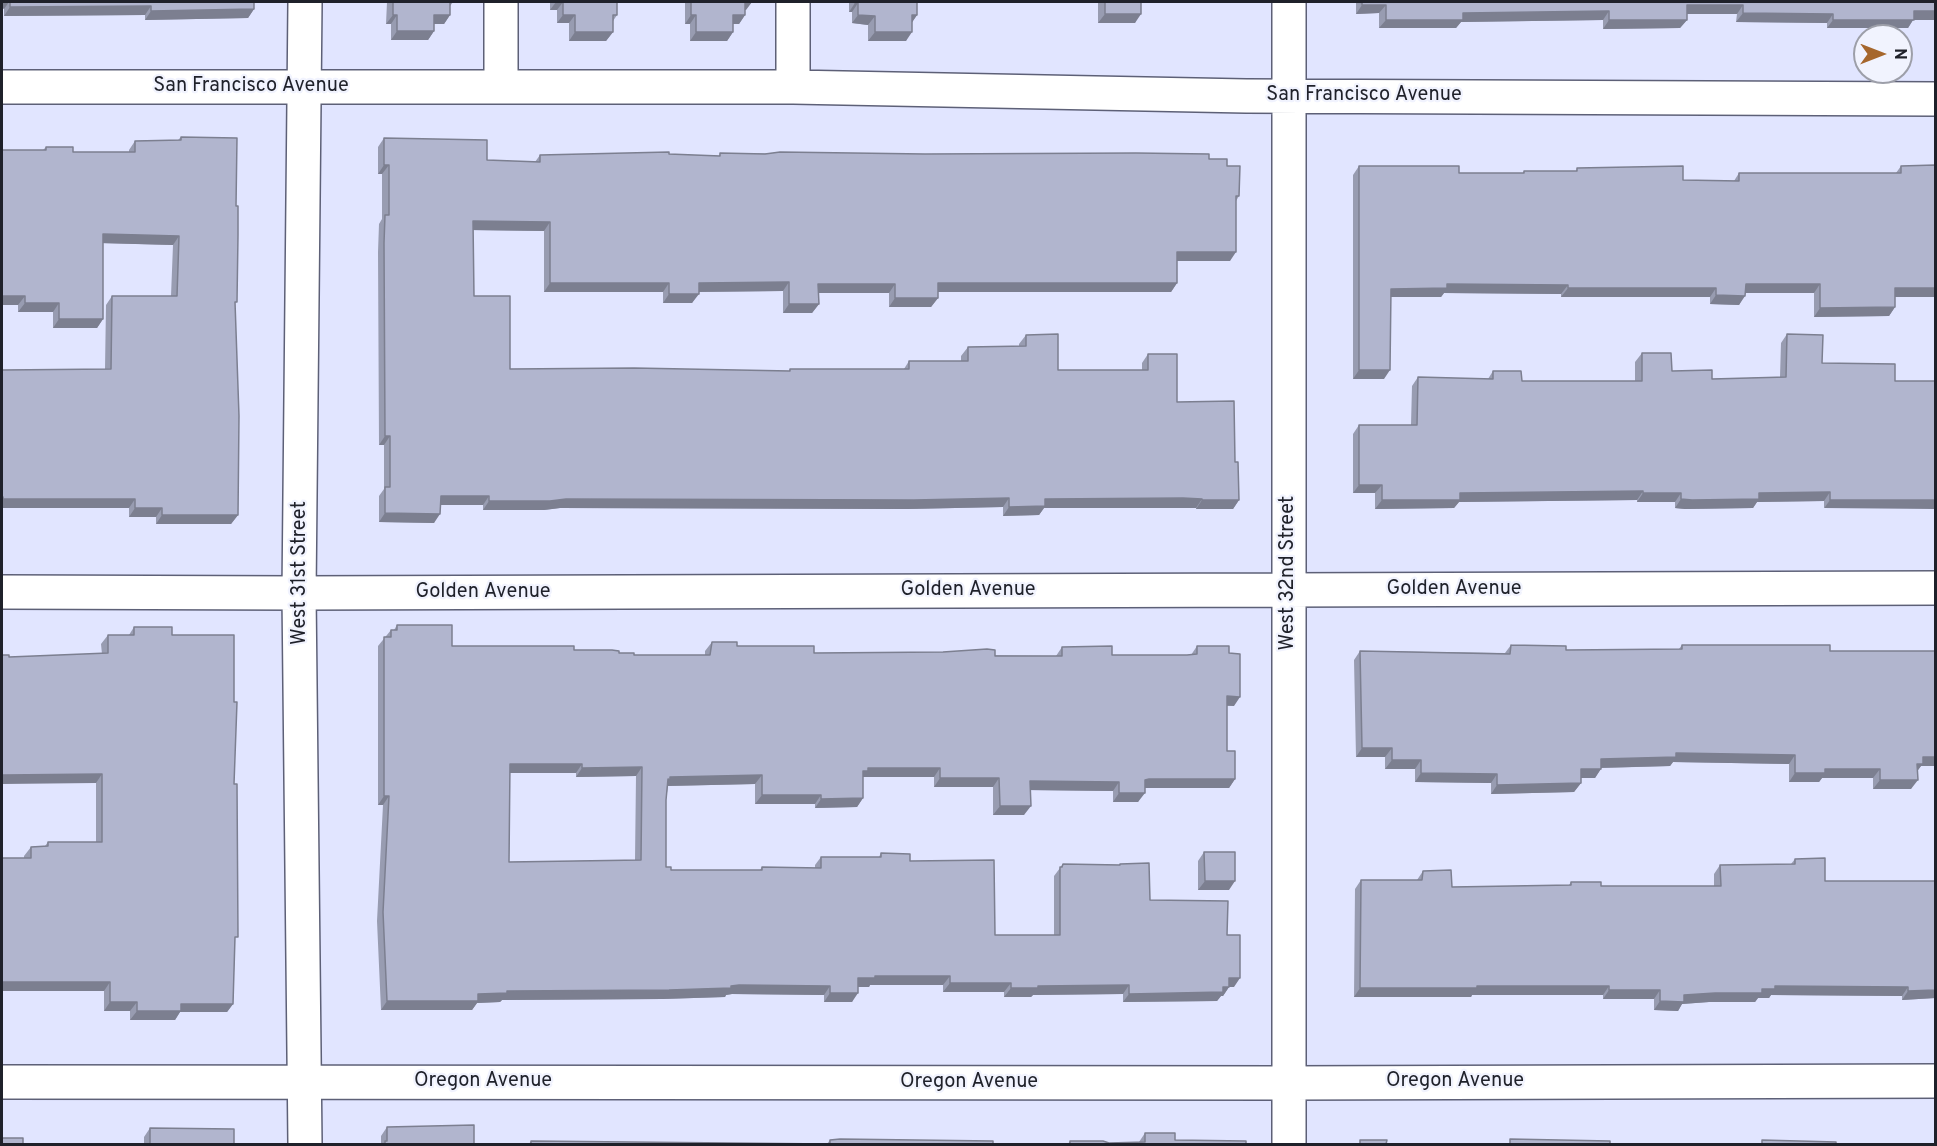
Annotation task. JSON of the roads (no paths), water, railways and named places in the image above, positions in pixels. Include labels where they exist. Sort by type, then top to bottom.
[{"type":"street","name":"West 31st Street","points":[[305,2],[299,593],[305,1144]]},
{"type":"street","points":[[501,2],[501,87]]},
{"type":"street","points":[[793,2],[793,87]]},
{"type":"street","name":"West 32nd Street","points":[[1289,2],[1289,1144]]},
{"type":"street","name":"San Francisco Avenue","points":[[2,87],[793,87],[1290,96],[1935,99]]},
{"type":"street","name":"Golden Avenue","points":[[2,592],[1935,588]]},
{"type":"street","name":"Oregon Avenue","points":[[2,1082],[1935,1081]]}]
